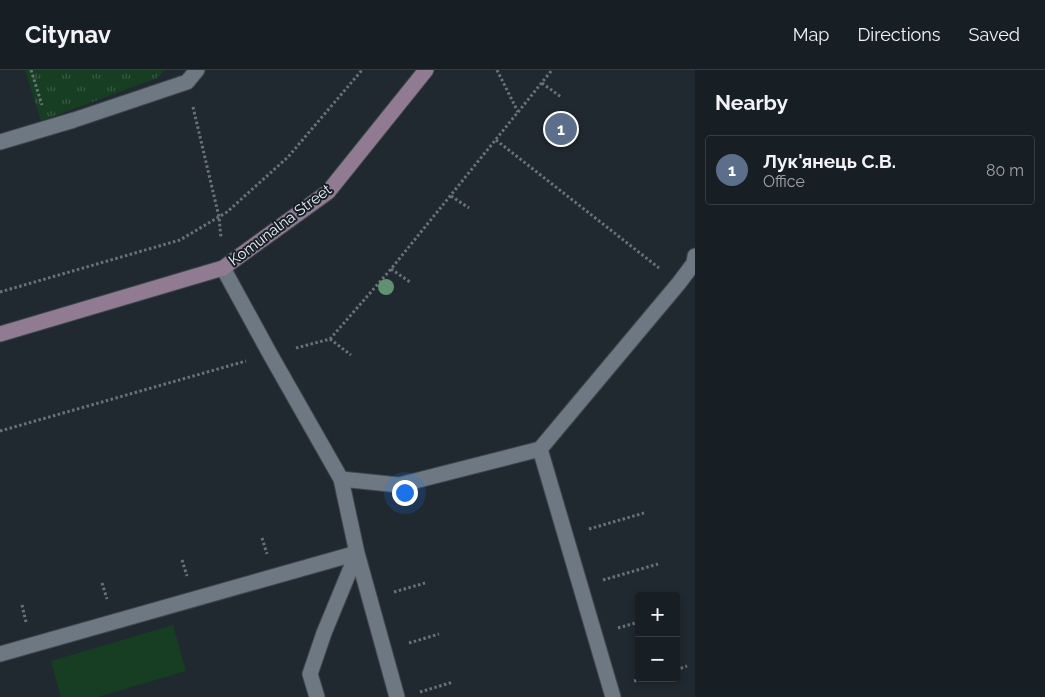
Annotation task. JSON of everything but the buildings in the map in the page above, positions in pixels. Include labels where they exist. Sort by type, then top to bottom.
[{"type":"main road","name":"Komunalna Street","points":[[0,334],[223,268],[328,192],[426,70]]},
{"type":"lane","points":[[0,142],[49,128],[187,82],[197,70]]},
{"type":"lane","points":[[341,480],[399,485],[540,449],[678,283],[694,263],[695,256]]},
{"type":"lane","points":[[223,268],[341,480],[357,553],[397,697]]},
{"type":"lane","points":[[540,449],[613,697]]},
{"type":"lane","points":[[0,654],[357,553]]},
{"type":"lane","points":[[317,697],[310,674],[324,633],[357,553]]},
{"type":"path","points":[[31,70],[49,128]]},
{"type":"path","points":[[0,292],[180,240],[219,217],[288,157],[362,70]]},
{"type":"path","points":[[498,70],[518,112]]},
{"type":"path","points":[[0,431],[270,354],[330,340],[552,70]]},
{"type":"path","points":[[187,82],[219,217]]},
{"type":"path","points":[[542,82],[562,97]]},
{"type":"path","points":[[496,140],[678,283]]},
{"type":"path","points":[[450,196],[469,208]]},
{"type":"path","points":[[391,268],[410,282]]},
{"type":"path","points":[[330,340],[351,355]]},
{"type":"path","points":[[565,536],[644,513]]},
{"type":"path","points":[[580,586],[658,564]]},
{"type":"path","points":[[370,598],[425,583]]},
{"type":"path","points":[[384,650],[439,634]]},
{"type":"path","points":[[680,669],[687,666]]},
{"type":"path","points":[[419,692],[453,682]]},
{"type":"green space","points":[[25,70],[165,70],[157,78],[41,121]]},
{"type":"green space","points":[[173,625],[186,671],[98,697],[61,697],[51,661]]},
{"type":"place","name":"Лук'янець С.В.","points":[[561,129]]}]
